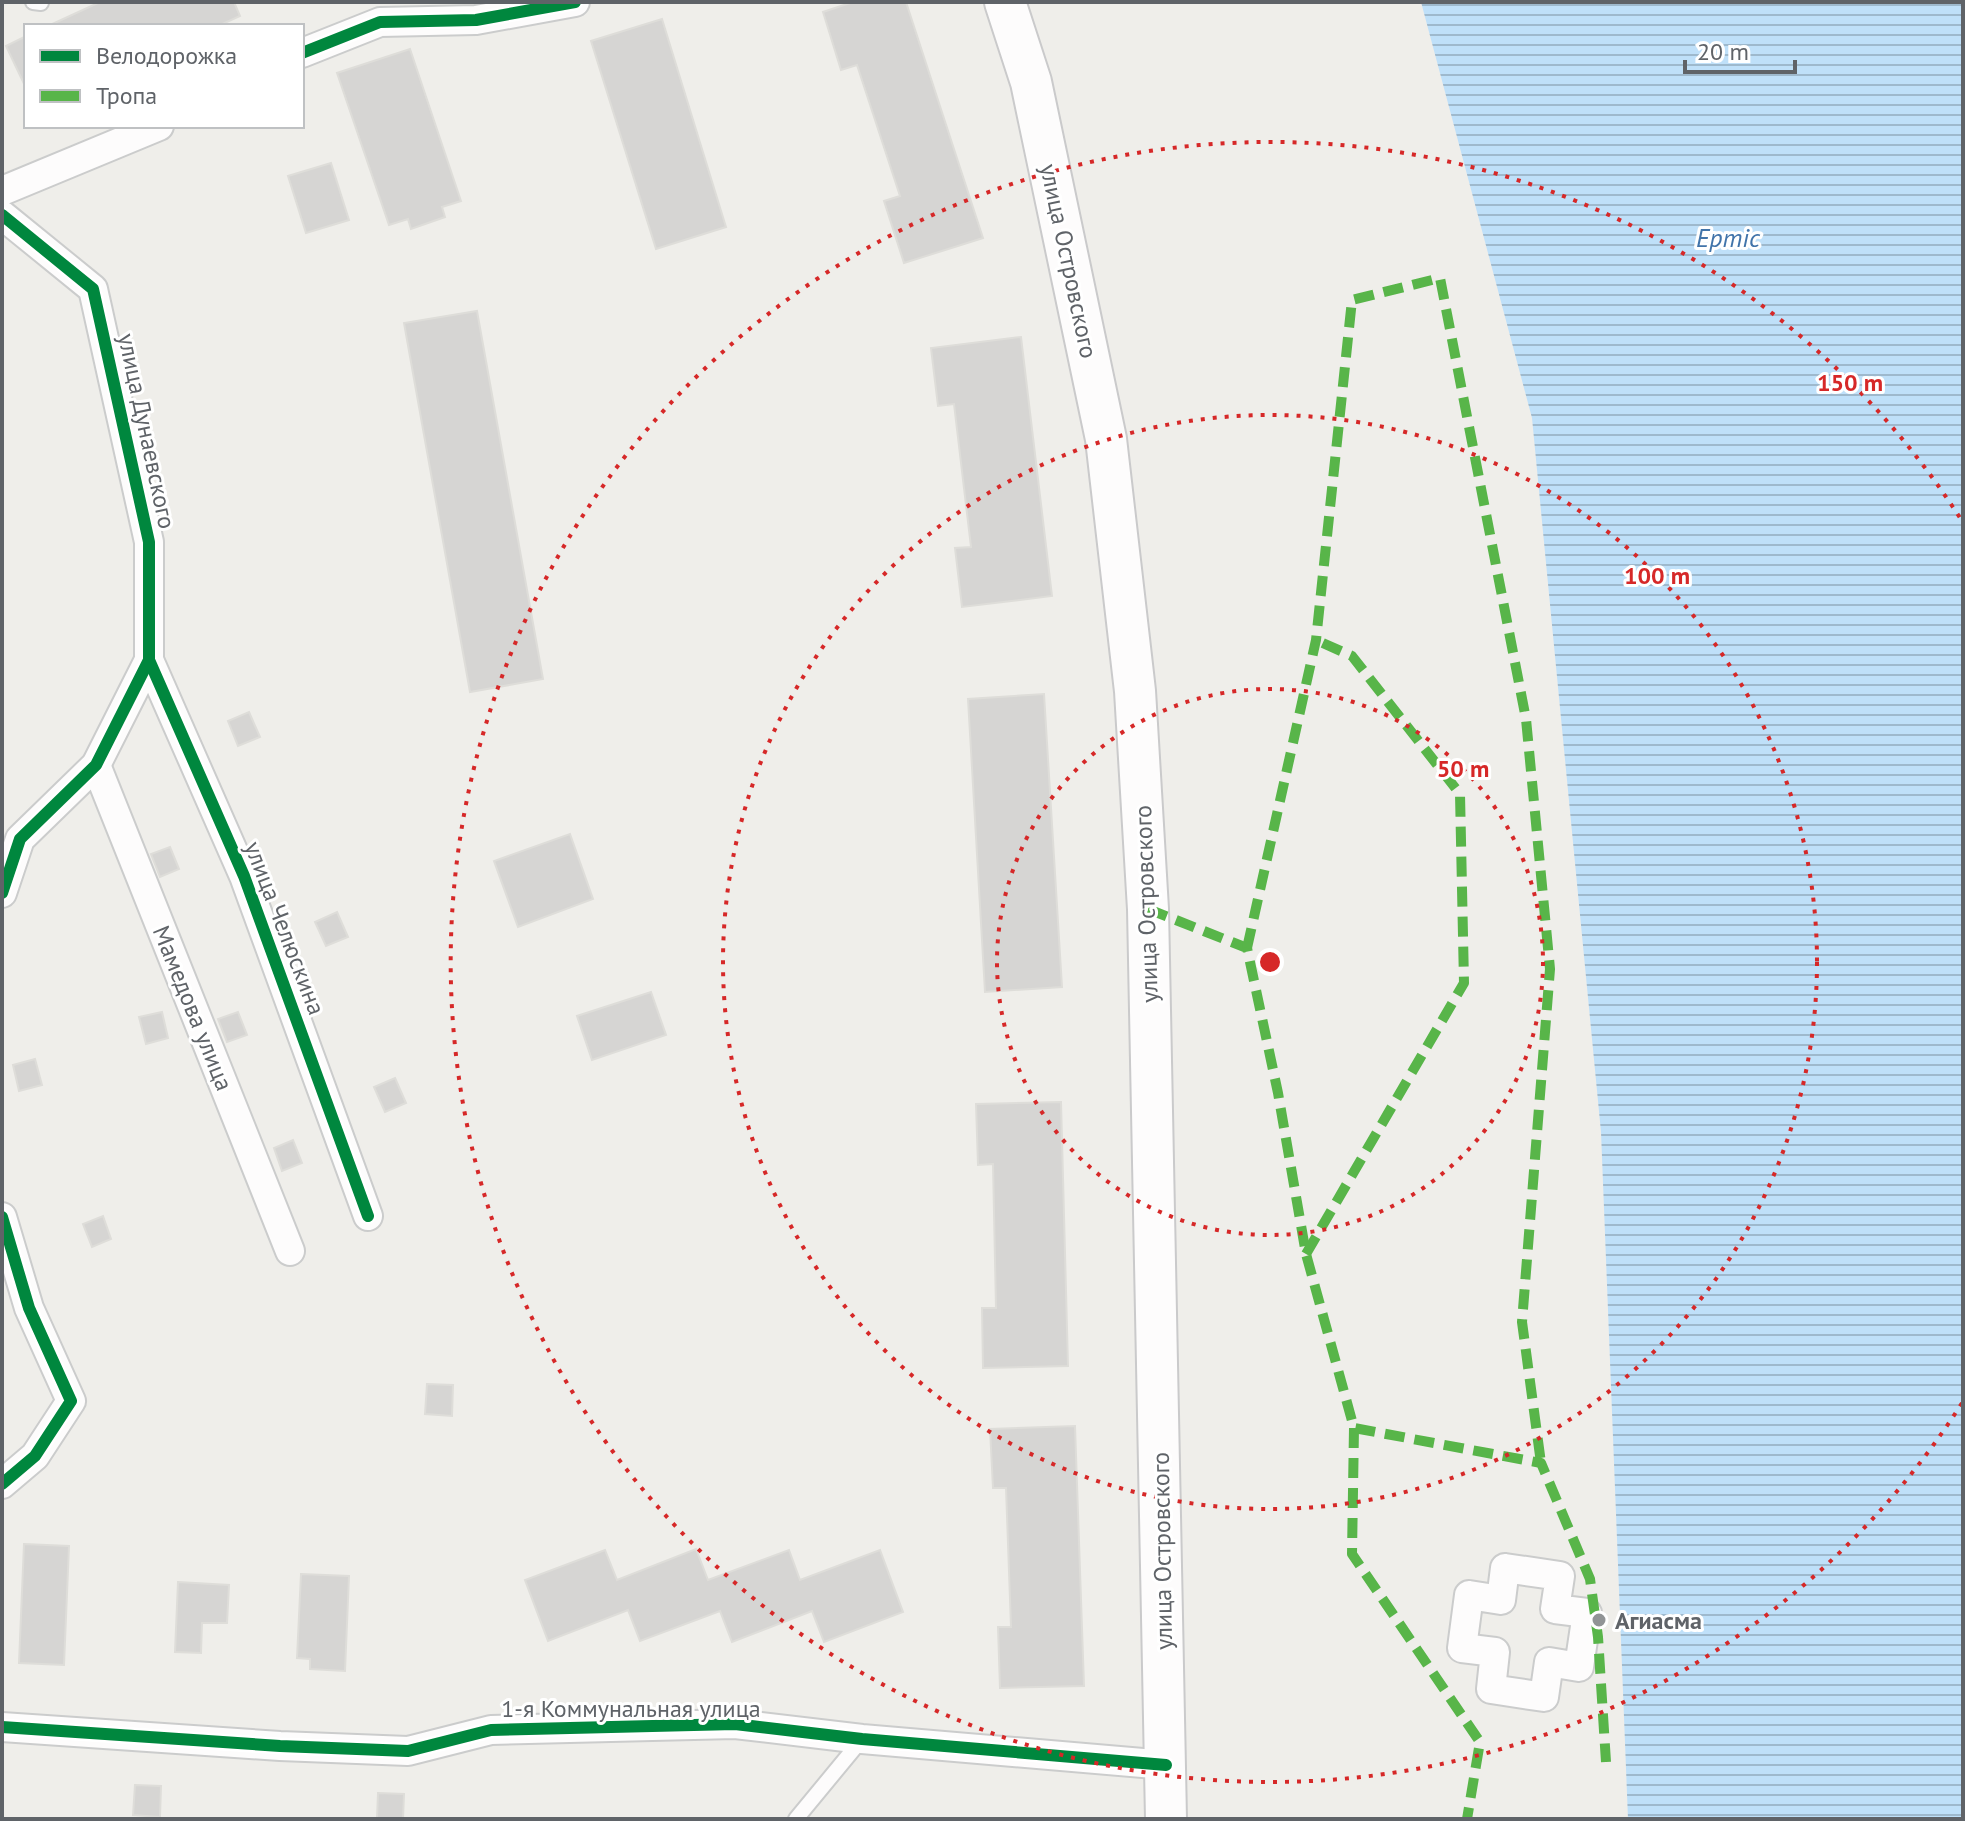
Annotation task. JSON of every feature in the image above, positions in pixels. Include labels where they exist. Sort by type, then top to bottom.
[{"type":"main road","name":"улица Островского","points":[[1005,2],[1031,82],[1106,439],[1135,691],[1148,909],[1166,1819]]},
{"type":"street","points":[[304,52],[377,12],[476,20],[575,2]]},
{"type":"street","points":[[2,191],[154,128]]},
{"type":"street","name":"улица Дунаевского","points":[[2,215],[93,289],[149,542],[149,660],[96,765],[11,841],[2,893]]},
{"type":"street","name":"улица Челюскина","points":[[149,660],[244,876],[368,1216]]},
{"type":"street","name":"Мамедова улица","points":[[96,765],[290,1251]]},
{"type":"street","points":[[2,1217],[29,1308],[71,1401],[35,1456],[2,1484]]},
{"type":"street","points":[[1505,1568],[1560,1576],[1555,1609],[1587,1613],[1579,1667],[1549,1662],[1544,1697],[1491,1689],[1495,1652],[1462,1648],[1469,1595],[1501,1600],[1505,1568]]},
{"type":"street","name":"1-я Коммунальная улица","points":[[2,1727],[280,1746],[408,1751],[491,1730],[735,1724],[862,1739],[1166,1765]]},
{"type":"lane","points":[[796,1819],[862,1739]]},
{"type":"water","name":"Ертіс","points":[[1421,2],[1963,2],[1963,1819],[1628,1819],[1601,1132],[1532,418]]},
{"type":"building","points":[[100,2],[234,2],[240,16],[222,24],[52,24]]},
{"type":"building","points":[[853,2],[906,2],[983,238],[904,263],[884,201],[900,196],[857,65],[841,70],[823,12]]},
{"type":"building","points":[[662,19],[726,227],[656,249],[591,41]]},
{"type":"building","points":[[24,37],[24,84],[6,46]]},
{"type":"building","points":[[410,49],[461,201],[442,207],[445,217],[411,229],[408,219],[389,225],[337,73]]},
{"type":"building","points":[[331,163],[349,220],[306,233],[288,176]]},
{"type":"building","points":[[477,311],[543,679],[470,692],[404,323]]},
{"type":"building","points":[[1021,337],[1052,596],[962,607],[955,548],[971,547],[954,404],[938,406],[931,348]]},
{"type":"building","points":[[1044,694],[1062,987],[985,992],[968,699]]},
{"type":"building","points":[[249,712],[260,737],[238,746],[228,721]]},
{"type":"building","points":[[570,834],[593,899],[518,927],[494,861]]},
{"type":"building","points":[[170,847],[179,869],[160,877],[151,854]]},
{"type":"building","points":[[337,912],[348,937],[326,946],[315,922]]},
{"type":"building","points":[[651,992],[666,1035],[592,1060],[577,1016]]},
{"type":"building","points":[[162,1012],[168,1038],[146,1044],[139,1017]]},
{"type":"building","points":[[238,1012],[247,1035],[227,1042],[218,1019]]},
{"type":"building","points":[[35,1059],[42,1085],[19,1091],[13,1065]]},
{"type":"building","points":[[395,1078],[406,1103],[385,1112],[374,1087]]},
{"type":"building","points":[[1061,1102],[1068,1366],[983,1368],[982,1308],[996,1308],[993,1164],[978,1165],[976,1104]]},
{"type":"building","points":[[293,1140],[302,1163],[282,1171],[274,1148]]},
{"type":"building","points":[[103,1216],[111,1239],[92,1247],[83,1224]]},
{"type":"building","points":[[427,1384],[453,1385],[452,1416],[425,1414]]},
{"type":"building","points":[[1075,1426],[1084,1686],[1000,1688],[998,1627],[1011,1627],[1006,1488],[993,1488],[990,1429]]},
{"type":"building","points":[[24,1544],[69,1546],[64,1665],[19,1663]]},
{"type":"building","points":[[696,1549],[708,1580],[789,1550],[800,1580],[880,1550],[903,1612],[824,1642],[812,1611],[732,1642],[720,1611],[640,1641],[628,1610],[548,1641],[525,1580],[605,1550],[617,1580]]},
{"type":"building","points":[[301,1574],[349,1576],[345,1671],[310,1669],[310,1659],[297,1658]]},
{"type":"building","points":[[178,1582],[229,1585],[227,1623],[202,1623],[201,1653],[175,1652]]},
{"type":"building","points":[[135,1785],[161,1786],[160,1817],[133,1815]]},
{"type":"building","points":[[378,1793],[404,1794],[403,1819],[377,1819]]},
{"type":"marked path","points":[[1247,948],[1316,640],[1352,300],[1440,278],[1526,719],[1550,969],[1522,1322],[1541,1463]]},
{"type":"marked path","points":[[1306,1254],[1464,983],[1460,794],[1352,656],[1316,640]]},
{"type":"marked path","points":[[1148,909],[1247,948],[1278,1093],[1306,1254],[1354,1428],[1541,1463],[1590,1579],[1598,1637],[1606,1762]]},
{"type":"marked path","points":[[1354,1428],[1352,1554],[1480,1742],[1467,1819]]},
{"type":"cycle path","points":[[304,52],[380,22],[476,20],[575,2]]},
{"type":"cycle path","points":[[2,215],[93,289],[149,542],[149,660],[96,765],[20,839],[2,893]]},
{"type":"cycle path","points":[[149,660],[244,876],[368,1216]]},
{"type":"cycle path","points":[[2,1217],[29,1308],[71,1401],[35,1456],[2,1484]]},
{"type":"cycle path","points":[[2,1727],[280,1746],[408,1751],[491,1730],[735,1724],[862,1739],[1166,1765]]},
{"type":"place","name":"Агиасма","points":[[1599,1620]]}]
